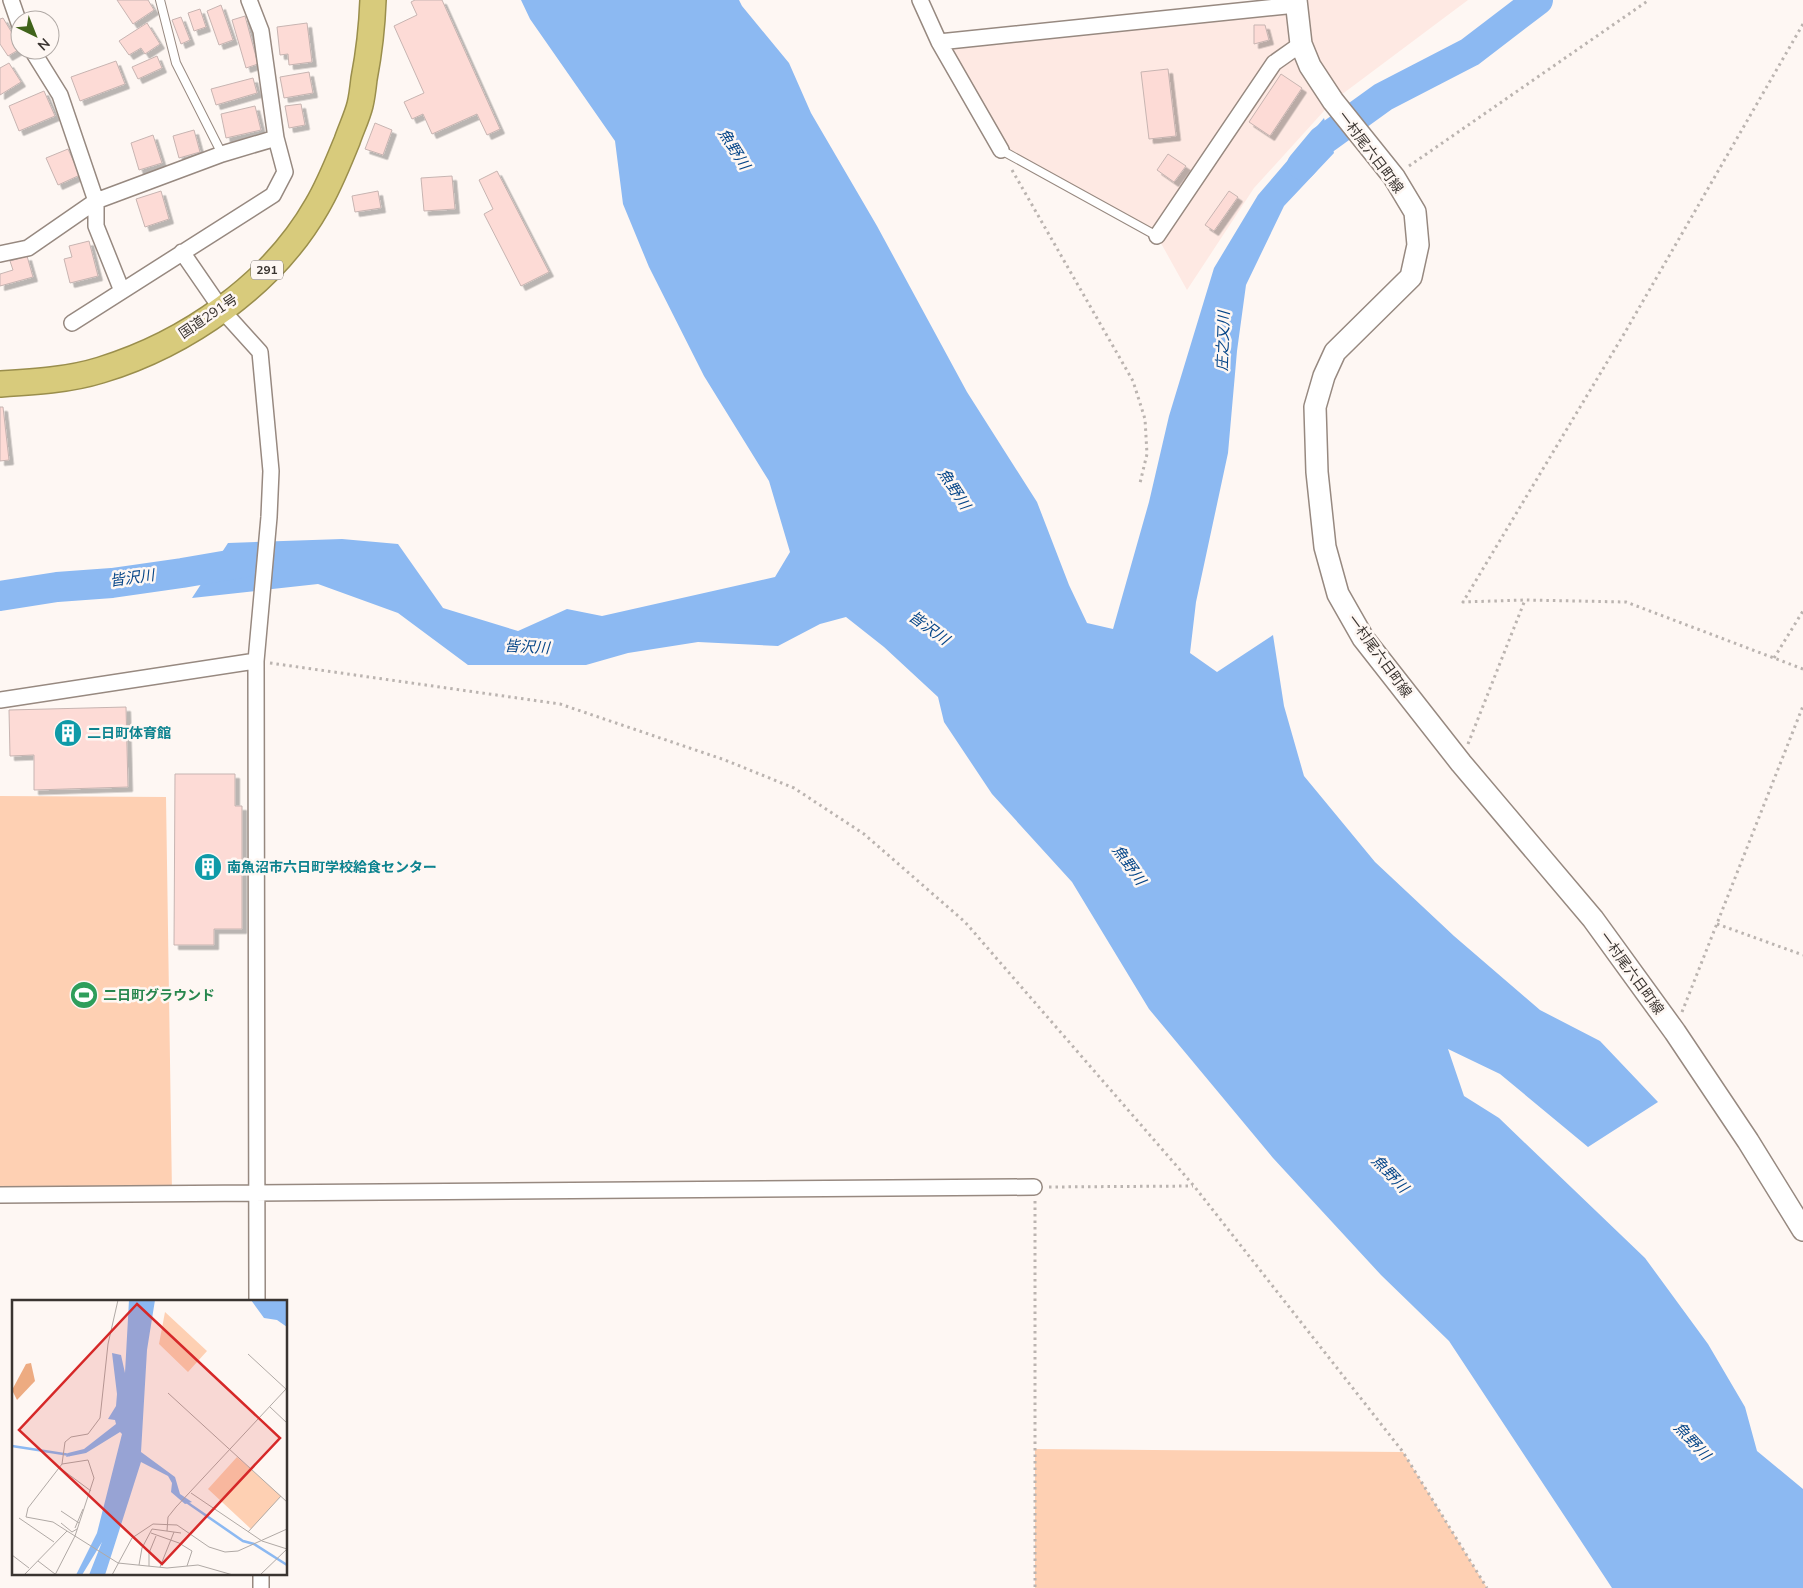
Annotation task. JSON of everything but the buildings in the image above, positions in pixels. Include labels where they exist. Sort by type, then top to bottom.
[{"type":"highway","name":"国道291号","points":[[0,384],[47,381],[100,370],[142,355],[193,329],[222,310],[288,249],[317,207],[338,163],[360,105],[371,36],[373,0]]},
{"type":"main road","name":"一村尾六日町線","points":[[1296,2],[1301,44],[1310,66],[1333,101],[1391,174],[1415,212],[1418,246],[1411,277],[1335,352],[1324,376],[1315,407],[1317,472],[1325,547],[1338,594],[1363,638],[1461,763],[1593,919],[1675,1032],[1748,1141],[1803,1230]]},
{"type":"street","points":[[72,323],[273,194],[286,172],[276,138],[262,31],[249,0]]},
{"type":"street","points":[[920,0],[939,42],[1001,150]]},
{"type":"street","points":[[939,42],[1296,2]]},
{"type":"street","points":[[1157,236],[1274,63],[1301,44]]},
{"type":"street","points":[[38,60],[60,95],[96,201],[96,226],[122,290]]},
{"type":"street","points":[[0,254],[28,248],[96,201],[222,154],[276,138]]},
{"type":"street","points":[[182,252],[222,310],[260,352],[271,471],[269,517],[256,661],[257,1300]]},
{"type":"street","points":[[0,700],[256,661]]},
{"type":"street","points":[[0,1195],[1034,1187]]},
{"type":"lane","points":[[160,0],[176,63],[222,154]]},
{"type":"lane","points":[[1001,150],[1157,236]]},
{"type":"path","points":[[1391,174],[1649,0]]},
{"type":"path","points":[[1803,24],[1624,334],[1463,602],[1525,600],[1626,602],[1803,669]]},
{"type":"path","points":[[1001,150],[1133,381],[1145,419],[1146,454],[1140,484]]},
{"type":"path","points":[[1461,763],[1525,600]]},
{"type":"path","points":[[1774,658],[1803,611]]},
{"type":"path","points":[[256,661],[560,704],[725,760],[794,788],[864,834],[966,922],[1194,1186],[1403,1452],[1487,1588]]},
{"type":"path","points":[[1675,1032],[1803,706]]},
{"type":"path","points":[[1717,924],[1803,955]]},
{"type":"path","points":[[1036,1588],[1034,1187],[1194,1186]]},
{"type":"shaded area","points":[[1300,0],[1468,0],[1333,101],[1254,188],[1187,290],[1157,236],[1001,150],[939,42]]},
{"type":"shaded area","name":"二日町グラウンド","points":[[0,796],[166,797],[172,1193],[0,1195]]},
{"type":"shaded area","points":[[1035,1449],[1403,1452],[1487,1588],[1035,1588]]},
{"type":"water","name":"魚野川","points":[[521,0],[739,0],[789,63],[811,113],[877,226],[967,392],[1037,502],[1069,585],[1087,623],[1113,629],[1149,502],[1169,416],[1214,268],[1258,195],[1324,118],[1334,153],[1284,206],[1246,285],[1237,351],[1228,453],[1196,602],[1190,653],[1217,672],[1273,635],[1284,706],[1304,776],[1375,862],[1454,936],[1540,1010],[1600,1041],[1658,1102],[1588,1147],[1500,1074],[1448,1049],[1464,1096],[1499,1118],[1645,1258],[1708,1344],[1745,1407],[1757,1451],[1803,1489],[1803,1588],[1612,1588],[1449,1341],[1381,1275],[1273,1158],[1149,1009],[1072,882],[992,794],[944,722],[938,697],[884,647],[846,617],[820,624],[778,646],[698,642],[628,653],[586,665],[468,665],[398,613],[318,584],[192,598],[228,543],[342,539],[398,544],[443,608],[518,631],[567,609],[602,616],[775,577],[790,552],[769,481],[704,376],[649,267],[623,204],[615,141],[530,19]]},
{"type":"waterway","name":"庄之又川","points":[[1302,165],[1322,141],[1383,97],[1470,52],[1538,0]]},
{"type":"waterway","name":"皆沢川","points":[[0,596],[57,587],[112,583],[252,561]]},
{"type":"place","name":"二日町体育館","points":[[68,733]]},
{"type":"place","name":"南魚沼市六日町学校給食センター","points":[[208,867]]},
{"type":"place","name":"二日町グラウンド","points":[[84,995]]}]
